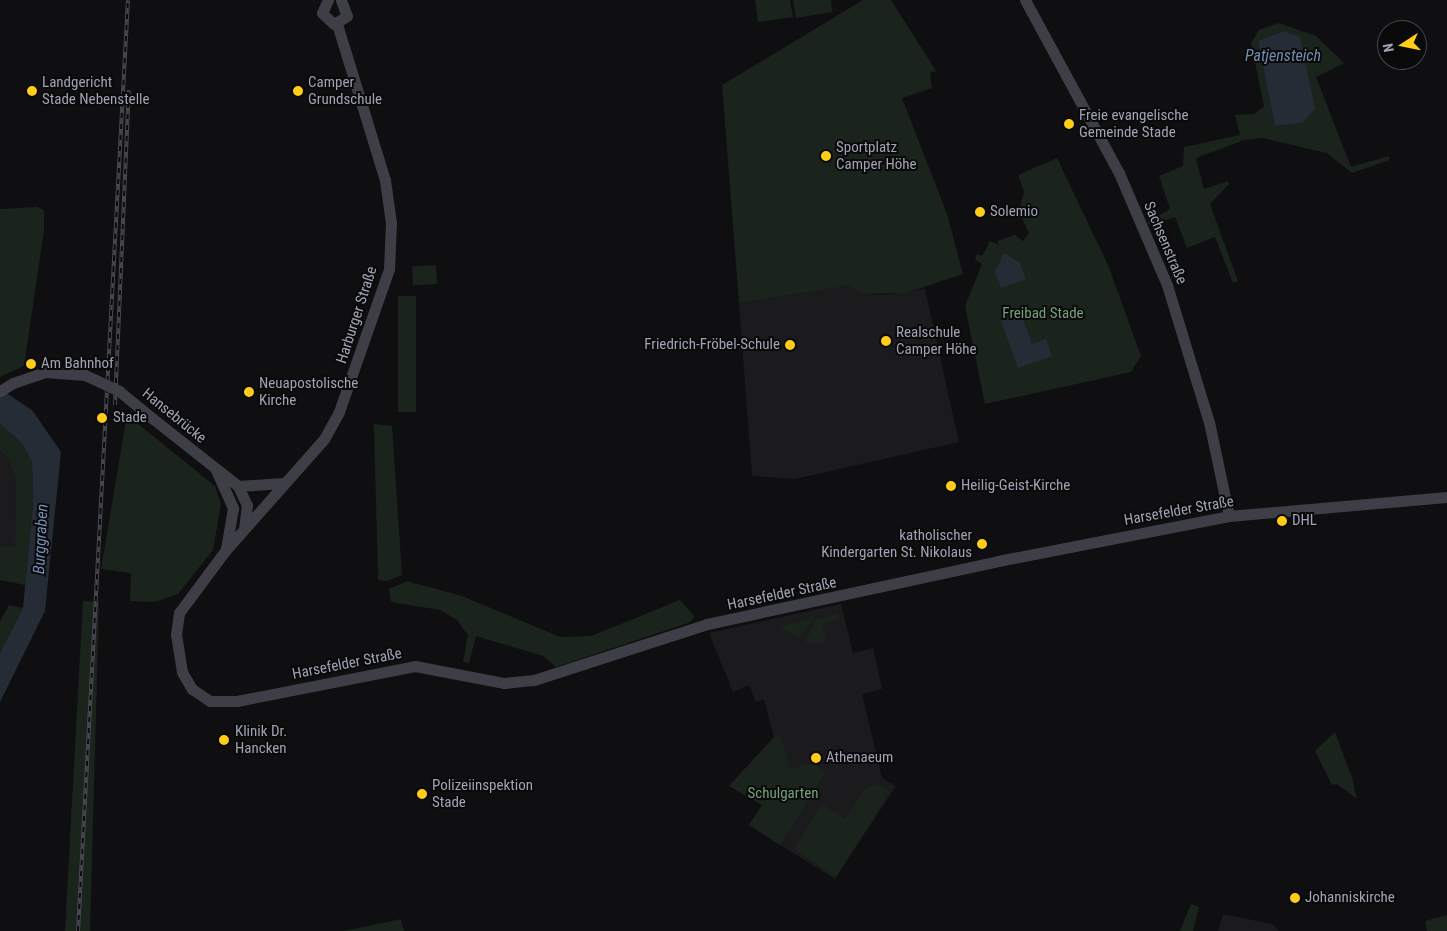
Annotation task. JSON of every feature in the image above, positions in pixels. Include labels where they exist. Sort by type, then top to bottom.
[{"type":"main road","points":[[328,0],[322,16],[337,24],[348,12],[341,0]]},
{"type":"main road","name":"Sachsenstraße","points":[[1025,0],[1119,173],[1167,285],[1209,422],[1230,516]]},
{"type":"main road","name":"Harburger Straße","points":[[176,634],[186,599],[244,531],[251,511],[280,487],[324,439],[339,412],[385,287],[391,253],[385,180],[337,24]]},
{"type":"main road","name":"Hansebrücke","points":[[0,391],[38,373],[78,373],[110,386],[238,486],[251,511]]},
{"type":"main road","name":"Hansebrücke","points":[[216,468],[233,508]]},
{"type":"main road","points":[[238,486],[280,487]]},
{"type":"main road","name":"Harsefelder Straße","points":[[176,634],[182,672],[192,690],[210,701],[237,701],[415,666],[504,683],[534,680],[707,624],[1230,516],[1447,497]]},
{"type":"main road","name":"Harburger Straße","points":[[225,551],[233,508],[251,511]]},
{"type":"shaded area","name":"Realschule Camper Höhe","points":[[848,286],[865,294],[884,295],[925,289],[959,442],[795,479],[752,476],[739,303]]},
{"type":"shaded area","points":[[0,451],[9,459],[16,481],[15,546],[0,545]]},
{"type":"shaded area","name":"Athenaeum","points":[[841,604],[853,653],[873,648],[882,689],[862,694],[882,778],[896,786],[835,879],[749,825],[762,805],[729,786],[774,737],[764,699],[756,702],[749,685],[733,692],[709,633]]},
{"type":"shaded area","points":[[1223,914],[1272,924],[1280,931],[1218,931]]},
{"type":"green space","points":[[755,0],[790,0],[793,17],[758,22]]},
{"type":"green space","points":[[793,0],[831,0],[832,12],[796,18]]},
{"type":"green space","name":"Sportplatz Camper Höhe","points":[[863,0],[891,0],[936,71],[930,73],[932,88],[902,98],[947,214],[963,274],[906,293],[865,294],[848,286],[739,303],[722,85]]},
{"type":"green space","points":[[1279,23],[1316,36],[1344,63],[1316,77],[1351,167],[1389,156],[1389,160],[1352,173],[1327,153],[1263,138],[1244,140],[1196,158],[1204,189],[1228,181],[1229,184],[1210,204],[1238,281],[1233,283],[1215,237],[1187,248],[1175,217],[1150,226],[1147,222],[1170,209],[1159,176],[1183,166],[1184,147],[1240,135],[1235,115],[1254,114],[1264,106],[1251,43],[1259,30]],"holes":[[[1283,31],[1302,123],[1275,126],[1258,41]]]},
{"type":"green space","name":"Freibad Stade","points":[[1057,158],[1108,265],[1141,356],[1131,372],[985,404],[965,306],[982,264],[975,259],[977,254],[982,256],[990,241],[999,245],[997,241],[1015,235],[1023,241],[1029,233],[1021,216],[1025,213],[1020,207],[1024,192],[1018,175]]},
{"type":"green space","points":[[37,207],[44,210],[44,230],[24,366],[0,377],[0,209]]},
{"type":"green space","points":[[436,265],[437,284],[413,285],[412,266]]},
{"type":"green space","points":[[398,296],[416,296],[416,412],[398,412]]},
{"type":"green space","points":[[127,415],[215,486],[221,504],[213,550],[178,594],[155,602],[130,601],[131,573],[101,569]]},
{"type":"green space","points":[[0,424],[22,443],[32,462],[33,503],[25,585],[0,580],[0,545],[15,546],[16,481],[9,459],[0,451]]},
{"type":"green space","points":[[374,424],[392,426],[402,575],[387,581],[378,580]]},
{"type":"green space","points":[[407,581],[462,596],[560,637],[591,636],[680,600],[695,617],[688,623],[556,667],[543,656],[476,636],[469,663],[463,662],[468,635],[457,620],[440,610],[391,602],[389,589]]},
{"type":"green space","points":[[83,601],[99,602],[90,931],[65,931]]},
{"type":"green space","points":[[9,605],[23,608],[0,653],[0,621]]},
{"type":"green space","points":[[837,613],[839,619],[822,624],[826,642],[805,642],[816,620]]},
{"type":"green space","points":[[814,619],[799,638],[779,626]]},
{"type":"green space","points":[[1335,732],[1352,778],[1357,799],[1337,784],[1332,785],[1315,751]]},
{"type":"green space","name":"Schulgarten","points":[[781,736],[789,769],[813,764],[826,772],[780,845],[749,825],[762,805],[729,786],[774,737]]},
{"type":"green space","points":[[877,784],[890,791],[836,877],[794,849],[822,804],[845,819],[866,787]]},
{"type":"green space","points":[[1191,904],[1199,907],[1193,931],[1180,931]]},
{"type":"green space","points":[[1447,915],[1447,931],[1427,931],[1425,921]]},
{"type":"green space","points":[[401,919],[404,931],[344,931]]},
{"type":"water","name":"Patjensteich","points":[[1283,31],[1300,37],[1315,109],[1302,123],[1275,126],[1258,41]]},
{"type":"water","points":[[1004,253],[1020,263],[1026,279],[1001,288],[995,272]]},
{"type":"water","points":[[1021,314],[1032,344],[1046,339],[1052,356],[1018,368],[1001,321]]},
{"type":"water","name":"Burggraben","points":[[0,389],[32,410],[61,452],[45,611],[0,702],[0,653],[23,608],[33,503],[32,462],[22,443],[0,424]]},
{"type":"railway","points":[[78,931],[128,0]]},
{"type":"railway","points":[[115,405],[129,90]]},
{"type":"place","name":"Landgericht Stade Nebenstelle","points":[[32,91]]},
{"type":"place","name":"Camper Grundschule","points":[[298,91]]},
{"type":"place","name":"Freie evangelische Gemeinde Stade","points":[[1069,124]]},
{"type":"place","name":"Sportplatz Camper Höhe","points":[[826,156]]},
{"type":"place","name":"Solemio","points":[[980,212]]},
{"type":"place","name":"Realschule Camper Höhe","points":[[886,341]]},
{"type":"place","name":"Friedrich-Fröbel-Schule","points":[[790,345]]},
{"type":"place","name":"Am Bahnhof","points":[[31,364]]},
{"type":"place","name":"Neuapostolische Kirche","points":[[249,392]]},
{"type":"place","name":"Stade","points":[[102,418]]},
{"type":"place","name":"Heilig-Geist-Kirche","points":[[951,486]]},
{"type":"place","name":"DHL","points":[[1282,521]]},
{"type":"place","name":"katholischer Kindergarten St. Nikolaus","points":[[982,544]]},
{"type":"place","name":"Klinik Dr. Hancken","points":[[224,740]]},
{"type":"place","name":"Athenaeum","points":[[816,758]]},
{"type":"place","name":"Polizeiinspektion Stade","points":[[422,794]]},
{"type":"place","name":"Johanniskirche","points":[[1295,898]]}]
